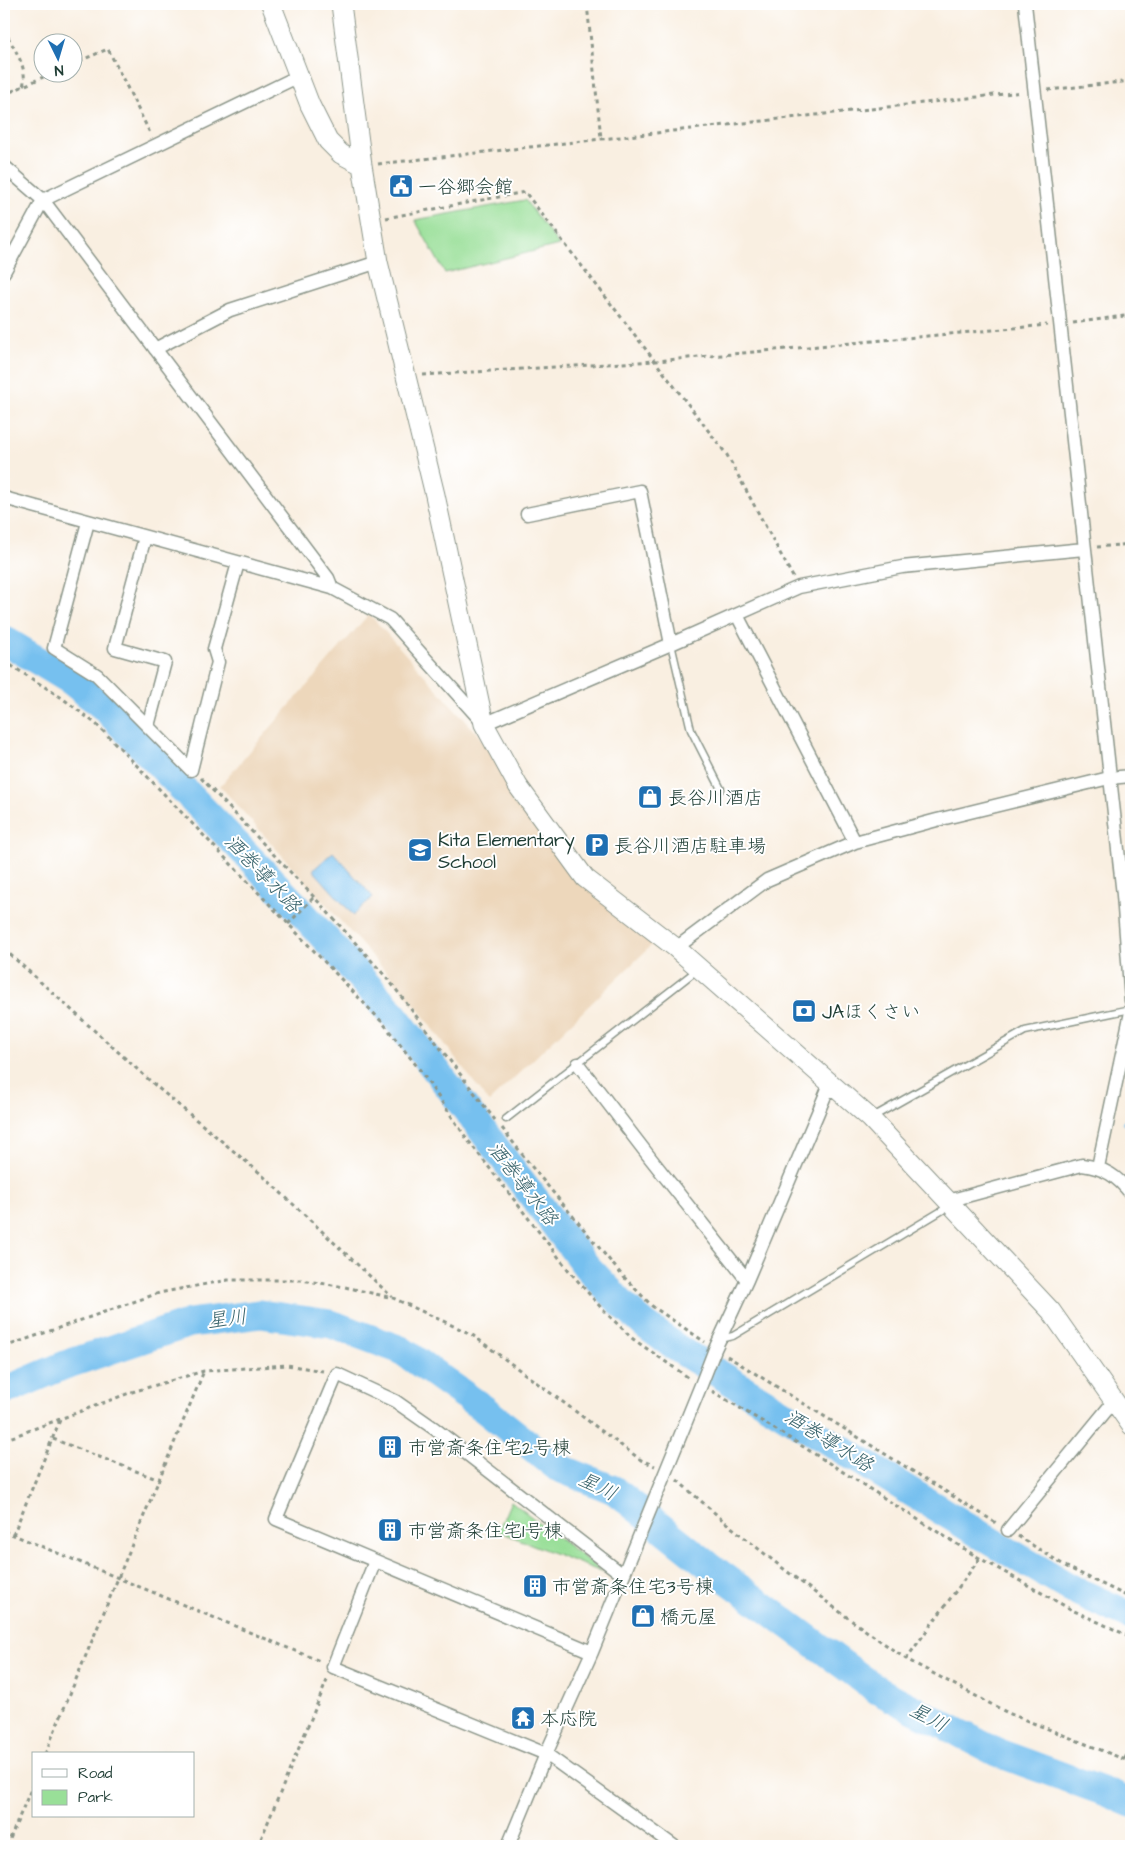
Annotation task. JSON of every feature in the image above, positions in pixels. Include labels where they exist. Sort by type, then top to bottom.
[{"type":"street","points":[[271,4],[299,76],[328,141],[341,154],[362,165]]},
{"type":"street","points":[[341,4],[362,165],[378,262],[435,495],[484,724]]},
{"type":"street","points":[[1025,4],[1123,895],[1131,1001]]},
{"type":"street","points":[[4,272],[42,200],[299,76]]},
{"type":"street","points":[[4,166],[42,200],[322,570],[332,588]]},
{"type":"street","points":[[155,349],[230,310],[378,262]]},
{"type":"street","points":[[527,514],[640,491],[671,644]]},
{"type":"street","points":[[4,498],[332,588],[390,619],[484,724],[518,786],[585,878],[676,948],[870,1118],[1051,1311],[1131,1424]]},
{"type":"street","points":[[88,522],[54,648],[97,675],[191,770]]},
{"type":"street","points":[[145,537],[115,648],[164,662],[148,726]]},
{"type":"street","points":[[484,724],[799,588],[902,567],[1084,549]]},
{"type":"street","points":[[191,770],[218,662],[214,649],[238,563]]},
{"type":"street","points":[[737,615],[855,842]]},
{"type":"street","points":[[676,948],[767,880],[855,842],[1109,778],[1131,776]]},
{"type":"street","points":[[1098,1167],[1131,1010]]},
{"type":"street","points":[[578,1064],[747,1280]]},
{"type":"street","points":[[508,1846],[546,1754],[592,1652],[716,1346],[747,1280],[830,1084]]},
{"type":"street","points":[[948,1200],[1082,1165],[1098,1167],[1120,1180],[1131,1194]]},
{"type":"street","points":[[592,1652],[276,1519],[336,1374],[395,1401],[624,1572]]},
{"type":"street","points":[[1008,1530],[1114,1401]]},
{"type":"street","points":[[375,1561],[333,1667],[546,1754],[674,1846]]},
{"type":"lane","points":[[671,644],[691,730],[720,789]]},
{"type":"lane","points":[[506,1119],[698,969]]},
{"type":"lane","points":[[870,1118],[1025,1031],[1131,1010]]},
{"type":"lane","points":[[716,1346],[943,1210],[948,1200]]},
{"type":"path","points":[[587,4],[601,138]]},
{"type":"path","points":[[4,30],[24,68],[26,78],[23,86]]},
{"type":"path","points":[[82,60],[108,48],[156,144]]},
{"type":"path","points":[[362,165],[1131,81]]},
{"type":"path","points":[[4,95],[32,82]]},
{"type":"path","points":[[378,219],[525,192],[727,455],[799,588]]},
{"type":"path","points":[[405,376],[656,361],[1059,325],[1131,315]]},
{"type":"path","points":[[1084,549],[1131,544]]},
{"type":"path","points":[[4,661],[62,698],[96,724],[290,922],[383,1023],[420,1070],[474,1147],[570,1272],[604,1311],[633,1339],[667,1364],[702,1382],[980,1558],[1072,1610],[1131,1637]]},
{"type":"path","points":[[191,770],[207,783],[314,896],[388,979],[532,1167],[621,1274],[652,1306],[680,1326],[716,1346],[1067,1566],[1131,1598]]},
{"type":"path","points":[[290,922],[314,896]]},
{"type":"path","points":[[4,949],[157,1087],[261,1174],[393,1298]]},
{"type":"path","points":[[4,1348],[159,1293],[228,1280],[301,1280],[345,1286],[393,1298],[471,1334],[641,1460],[666,1470],[724,1522],[848,1618],[906,1659],[1008,1713],[1131,1762]]},
{"type":"path","points":[[4,1440],[132,1392],[204,1371],[287,1365],[336,1374]]},
{"type":"path","points":[[47,1752],[204,1371]]},
{"type":"path","points":[[13,1535],[60,1419]]},
{"type":"path","points":[[52,1439],[159,1480]]},
{"type":"path","points":[[4,1531],[333,1667],[258,1846]]},
{"type":"path","points":[[906,1659],[980,1558]]},
{"type":"path","points":[[1125,1759],[1131,1744]]},
{"type":"path","points":[[8,1846],[32,1787]]},
{"type":"shaded area","name":"Kita Elementary School","points":[[369,614],[475,731],[537,816],[656,941],[489,1102],[412,1001],[220,786]]},
{"type":"green space","points":[[525,200],[559,245],[445,273],[415,220]]},
{"type":"green space","points":[[511,1501],[604,1573],[498,1531]]},
{"type":"water","points":[[333,852],[373,897],[353,915],[313,870]]},
{"type":"waterway","name":"酒巻導水路","points":[[4,640],[70,680],[105,708],[295,905],[393,1014],[587,1267],[644,1324],[677,1348],[994,1543],[1074,1590],[1131,1616]]},
{"type":"waterway","points":[[1125,1123],[1131,1122]]},
{"type":"waterway","name":"星川","points":[[4,1391],[65,1365],[190,1323],[260,1314],[331,1324],[401,1350],[484,1409],[557,1467],[614,1490],[712,1568],[879,1691],[996,1752],[1131,1803]]},
{"type":"place","name":"一谷郷会館","points":[[401,186]]},
{"type":"place","name":"長谷川酒店","points":[[650,797]]},
{"type":"place","name":"長谷川酒店駐車場","points":[[597,845]]},
{"type":"place","name":"Kita Elementary School","points":[[420,850]]},
{"type":"place","name":"JAほくさい","points":[[804,1011]]},
{"type":"place","name":"市営斎条住宅2号棟","points":[[390,1447]]},
{"type":"place","name":"市営斎条住宅1号棟","points":[[390,1530]]},
{"type":"place","name":"市営斎条住宅3号棟","points":[[535,1586]]},
{"type":"place","name":"橋元屋","points":[[643,1616]]},
{"type":"place","name":"本応院","points":[[523,1718]]}]
